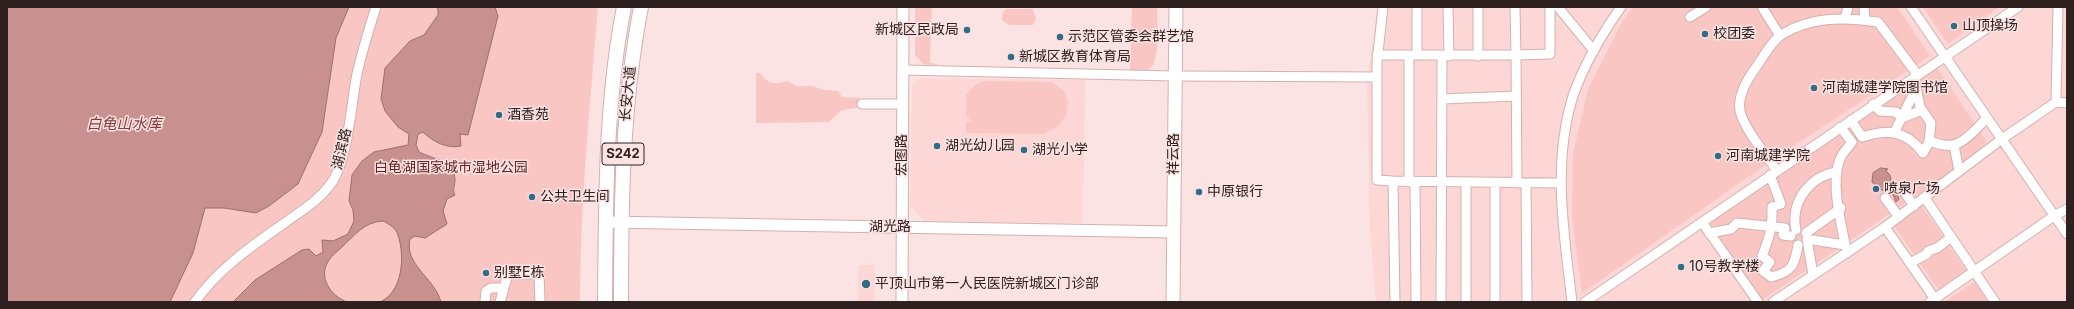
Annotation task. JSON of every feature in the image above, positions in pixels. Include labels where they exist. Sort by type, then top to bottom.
[{"type":"main road","name":"长安大道","points":[[605,302],[606,222],[612,89],[624,7]]},
{"type":"main road","name":"长安大道","points":[[621,302],[621,222],[625,122],[641,7]]},
{"type":"main road","name":"祥云路","points":[[1173,302],[1176,7]]},
{"type":"street","name":"湖滨路","points":[[195,302],[222,271],[265,237],[319,198],[331,184],[338,171],[343,156],[357,74],[376,7]]},
{"type":"street","name":"宏图路","points":[[902,302],[903,7]]},
{"type":"street","points":[[1383,7],[1377,55],[1377,180],[1412,183],[1561,183]]},
{"type":"street","points":[[1416,7],[1413,55],[1412,183],[1416,302]]},
{"type":"street","points":[[1441,302],[1440,183],[1442,99],[1448,7]]},
{"type":"street","points":[[1478,7],[1478,56]]},
{"type":"street","points":[[1515,7],[1516,96],[1527,302]]},
{"type":"street","points":[[1377,55],[1478,56],[1550,54],[1550,7]]},
{"type":"street","points":[[1558,7],[1594,51]]},
{"type":"street","points":[[1572,302],[1563,230],[1561,183],[1562,154],[1573,96],[1594,51],[1621,7]]},
{"type":"street","points":[[1690,17],[1706,7]]},
{"type":"street","points":[[1845,18],[1848,7]]},
{"type":"street","points":[[1864,7],[1865,20]]},
{"type":"street","points":[[1911,7],[2067,234]]},
{"type":"street","points":[[1585,302],[1873,104],[2018,7]]},
{"type":"street","points":[[2056,102],[2058,7]]},
{"type":"street","points":[[1764,8],[1780,36]]},
{"type":"street","points":[[1798,244],[1796,257],[1791,267],[1783,274],[1771,277],[1763,271],[1770,262],[1762,256],[1769,239],[1772,226],[1772,207],[1781,204],[1773,173],[1740,110],[1742,89],[1751,73],[1780,36],[1808,23],[1828,18],[1865,20],[1878,22],[1916,75],[1916,89],[1920,107],[1930,123],[1929,140],[1923,153],[1906,136],[1894,133],[1877,132],[1852,142],[1840,157],[1837,172],[1840,210],[1846,249]]},
{"type":"street","points":[[902,70],[1175,76],[1377,77]]},
{"type":"street","points":[[1894,133],[1916,89]]},
{"type":"street","points":[[1442,99],[1516,96]]},
{"type":"street","points":[[1774,302],[1813,275],[1846,249],[1885,227],[2002,139],[2056,102],[2067,103]]},
{"type":"street","points":[[862,104],[902,104]]},
{"type":"street","points":[[1873,104],[1880,111],[1896,112],[1902,118]]},
{"type":"street","points":[[1902,118],[1922,110]]},
{"type":"street","points":[[1929,140],[1938,145],[1954,145],[1962,143],[1987,118]]},
{"type":"street","points":[[1851,120],[1862,137]]},
{"type":"street","points":[[1840,127],[1852,142]]},
{"type":"street","points":[[1954,145],[1959,172]]},
{"type":"street","points":[[1790,234],[1805,189],[1827,174],[1837,172]]},
{"type":"street","points":[[1393,181],[1395,302]]},
{"type":"street","points":[[1466,183],[1466,302]]},
{"type":"street","points":[[1495,183],[1495,302]]},
{"type":"street","points":[[1901,187],[1914,206]]},
{"type":"street","points":[[1885,198],[1899,217]]},
{"type":"street","points":[[1925,198],[1995,302]]},
{"type":"street","points":[[1885,227],[1934,301],[2054,216],[2067,209]]},
{"type":"street","points":[[1710,233],[1731,229],[1737,223],[1772,226],[1784,228],[1790,234],[1792,240],[1798,244],[1805,242],[1806,236],[1840,210]]},
{"type":"street","name":"湖光路","points":[[606,222],[1174,232]]},
{"type":"street","points":[[1702,222],[1758,302]]},
{"type":"street","points":[[1769,239],[1782,240],[1790,234],[1802,230],[1806,236],[1813,275]]},
{"type":"street","points":[[1806,236],[1846,249]]},
{"type":"street","points":[[1910,264],[1927,254],[1928,251],[1937,248],[1951,237]]},
{"type":"street","points":[[500,302],[502,288],[508,274],[539,274],[540,302]]},
{"type":"street","points":[[485,302],[486,291],[491,288],[502,288]]},
{"type":"shaded area","name":"河南城建学院","points":[[1378,7],[2067,7],[2067,302],[1376,302],[1370,231],[1367,81]]},
{"type":"shaded area","name":"湖光小学","points":[[920,78],[1085,80],[1083,223],[924,221],[910,206],[912,86]]},
{"type":"shaded area","name":"平顶山市第一人民医院新城区门诊部","points":[[858,265],[875,265],[874,302],[858,302]]},
{"type":"green space","name":"白龟湖国家城市湿地公园","points":[[349,7],[598,7],[584,191],[580,265],[580,302],[170,302],[193,253],[204,208],[224,208],[256,213],[269,206],[298,184],[322,132],[336,38]]},
{"type":"green space","points":[[915,7],[932,7],[931,23],[915,23]]},
{"type":"green space","points":[[1132,7],[1157,7],[1157,50],[1153,65],[1145,71],[1130,71],[1131,39],[1134,39],[1134,35],[1131,34]]},
{"type":"green space","points":[[1633,7],[1897,7],[1930,56],[1771,161],[1582,293],[1572,217],[1573,154],[1588,89],[1622,22]]},
{"type":"green space","name":"山顶操场","points":[[1923,7],[1999,7],[1948,44]]},
{"type":"green space","points":[[1006,9],[1033,9],[1036,19],[1033,25],[1009,25],[1002,20],[1003,12]]},
{"type":"green space","points":[[915,31],[931,32],[930,63],[937,64],[937,66],[923,64],[915,55]]},
{"type":"green space","points":[[1936,66],[1987,142],[1959,167],[1762,300],[1708,220]]},
{"type":"green space","points":[[756,73],[760,73],[766,80],[772,83],[788,81],[797,86],[813,86],[824,90],[838,91],[842,97],[860,98],[861,107],[842,110],[829,122],[756,123]]},
{"type":"green space","points":[[983,81],[1052,82],[1064,91],[1068,102],[1066,115],[1058,126],[1044,134],[966,133],[966,122],[971,121],[966,115],[966,95],[975,85]]},
{"type":"green space","points":[[1922,206],[1968,273],[1940,292],[1894,226]]},
{"type":"green space","points":[[1975,282],[1988,302],[1946,301]]},
{"type":"water","name":"白龟山水库","points":[[7,7],[349,7],[336,38],[322,132],[298,184],[269,206],[256,213],[224,208],[205,208],[193,253],[170,302],[7,302]]},
{"type":"water","points":[[438,7],[495,7],[498,16],[468,135],[460,134],[461,146],[445,146],[431,139],[423,132],[418,134],[416,145],[419,152],[437,159],[447,165],[454,174],[455,180],[455,195],[447,199],[443,211],[447,224],[425,238],[415,236],[410,239],[409,248],[411,256],[415,264],[432,285],[441,302],[380,302],[388,297],[394,290],[398,282],[401,263],[400,243],[396,230],[383,221],[370,224],[360,230],[332,256],[326,266],[324,273],[325,279],[331,291],[347,302],[233,302],[255,280],[302,250],[309,249],[316,256],[323,252],[322,240],[333,241],[348,234],[354,221],[353,210],[349,201],[352,175],[362,161],[374,152],[408,145],[409,134],[398,127],[385,111],[381,99],[385,68],[410,41],[424,35],[438,15]]},
{"type":"water","points":[[1881,168],[1888,169],[1886,171],[1890,175],[1891,180],[1886,187],[1893,189],[1896,192],[1899,199],[1896,202],[1893,194],[1879,189],[1872,182],[1873,173]]},
{"type":"place","name":"山顶操场","points":[[1954,26]]},
{"type":"place","name":"新城区民政局","points":[[967,30]]},
{"type":"place","name":"校团委","points":[[1705,34]]},
{"type":"place","name":"示范区管委会群艺馆","points":[[1060,37]]},
{"type":"place","name":"新城区教育体育局","points":[[1011,57]]},
{"type":"place","name":"河南城建学院图书馆","points":[[1814,88]]},
{"type":"place","name":"酒香苑","points":[[499,115]]},
{"type":"place","name":"湖光幼儿园","points":[[937,146]]},
{"type":"place","name":"湖光小学","points":[[1024,150]]},
{"type":"place","name":"河南城建学院","points":[[1718,156]]},
{"type":"place","name":"喷泉广场","points":[[1876,189]]},
{"type":"place","name":"中原银行","points":[[1199,192]]},
{"type":"place","name":"公共卫生间","points":[[532,197]]},
{"type":"place","name":"10号教学楼","points":[[1681,267]]},
{"type":"place","name":"别墅E栋","points":[[486,273]]},
{"type":"place","name":"平顶山市第一人民医院新城区门诊部","points":[[866,284]]}]
